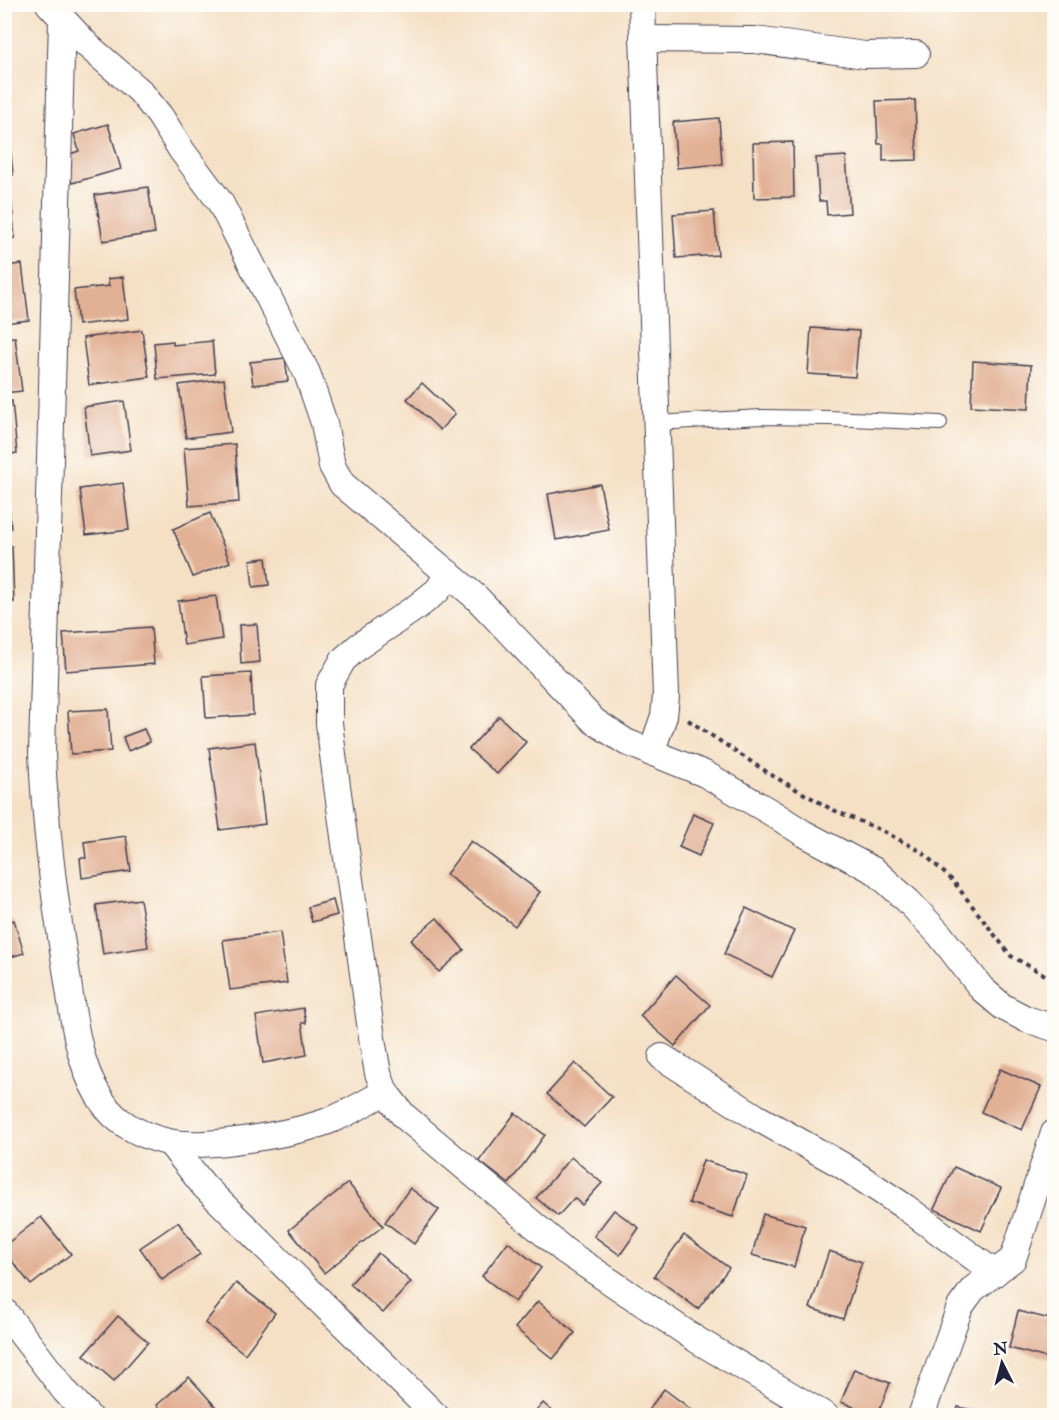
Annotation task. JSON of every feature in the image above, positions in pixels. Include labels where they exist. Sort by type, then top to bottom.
[{"type":"street","points":[[642,4],[666,696],[664,716],[651,753]]},
{"type":"street","points":[[56,12],[87,45],[140,91],[220,202],[307,373],[324,423],[332,466],[342,483],[477,598],[594,721],[626,742],[705,774],[803,833],[874,871],[940,935],[982,989],[1003,1007],[1026,1019],[1054,1028]]},
{"type":"street","points":[[56,12],[42,753],[44,807],[56,909],[84,1064],[104,1105],[118,1120],[141,1134],[170,1143],[208,1143],[277,1135],[332,1120],[385,1092]]},
{"type":"street","points":[[643,39],[755,40],[865,55],[916,54]]},
{"type":"street","points":[[448,573],[438,590],[343,660],[329,686],[329,723],[343,833],[373,1045],[378,1073],[385,1092],[404,1116],[427,1137],[565,1251],[697,1340],[826,1416]]},
{"type":"street","points":[[662,1057],[756,1117],[840,1164],[905,1207],[995,1273]]},
{"type":"street","points":[[921,1416],[960,1307],[973,1289],[1013,1259],[1054,1133]]},
{"type":"street","points":[[170,1143],[204,1186],[436,1416]]},
{"type":"street","points":[[4,1311],[65,1391],[88,1416]]},
{"type":"lane","points":[[657,423],[761,417],[940,423]]},
{"type":"building","points":[[915,100],[917,160],[883,161],[883,144],[878,144],[876,101]]},
{"type":"building","points":[[719,118],[722,164],[677,168],[673,122]]},
{"type":"building","points":[[108,124],[121,169],[72,183],[64,156],[79,151],[74,134]]},
{"type":"building","points":[[9,135],[13,175],[4,176],[4,136]]},
{"type":"building","points":[[793,142],[794,197],[754,198],[753,143]]},
{"type":"building","points":[[846,156],[850,213],[827,215],[826,201],[819,201],[816,158]]},
{"type":"building","points":[[148,187],[155,233],[103,241],[95,195]]},
{"type":"building","points":[[11,198],[15,238],[4,240],[4,199]]},
{"type":"building","points":[[714,211],[718,255],[676,258],[673,214]]},
{"type":"building","points":[[22,264],[29,320],[4,323],[4,266]]},
{"type":"building","points":[[123,277],[128,319],[78,325],[74,290],[109,286],[108,279]]},
{"type":"building","points":[[811,328],[859,331],[855,377],[808,374]]},
{"type":"building","points":[[142,330],[149,377],[89,385],[83,338]]},
{"type":"building","points":[[15,337],[22,391],[4,393],[4,338]]},
{"type":"building","points":[[173,341],[173,345],[212,341],[215,374],[157,379],[154,343]]},
{"type":"building","points":[[285,358],[288,381],[253,385],[250,362]]},
{"type":"building","points":[[973,361],[1031,365],[1029,409],[971,406]]},
{"type":"building","points":[[224,379],[231,432],[186,438],[179,385]]},
{"type":"building","points":[[422,383],[455,414],[440,430],[407,399]]},
{"type":"building","points":[[4,401],[12,401],[17,453],[4,455]]},
{"type":"building","points":[[124,401],[131,450],[90,456],[84,407]]},
{"type":"building","points":[[235,444],[239,502],[189,506],[184,448]]},
{"type":"building","points":[[123,483],[129,530],[86,535],[80,489]]},
{"type":"building","points":[[7,484],[11,528],[5,529],[5,485]]},
{"type":"building","points":[[600,484],[609,530],[556,540],[548,494]]},
{"type":"building","points":[[210,513],[230,562],[193,577],[173,529]]},
{"type":"building","points":[[4,546],[12,546],[14,602],[4,603]]},
{"type":"building","points":[[266,558],[269,585],[253,587],[250,560]]},
{"type":"building","points":[[216,596],[222,639],[184,645],[178,601]]},
{"type":"building","points":[[257,624],[260,662],[241,664],[239,625]]},
{"type":"building","points":[[151,627],[154,664],[66,671],[63,633]]},
{"type":"building","points":[[251,673],[253,715],[206,718],[203,676]]},
{"type":"building","points":[[108,709],[111,751],[71,754],[68,711]]},
{"type":"building","points":[[499,716],[526,742],[497,774],[469,749]]},
{"type":"building","points":[[144,729],[150,742],[128,751],[123,737]]},
{"type":"building","points":[[255,742],[265,824],[220,830],[209,748]]},
{"type":"building","points":[[693,814],[714,823],[699,856],[679,847]]},
{"type":"building","points":[[126,836],[131,871],[82,878],[80,858],[86,858],[84,842]]},
{"type":"building","points":[[471,841],[540,892],[515,926],[446,874]]},
{"type":"building","points":[[140,899],[148,947],[103,954],[96,905]]},
{"type":"building","points":[[333,900],[337,915],[312,922],[308,907]]},
{"type":"building","points":[[746,908],[794,931],[772,977],[724,954]]},
{"type":"building","points":[[437,918],[464,950],[439,972],[411,940]]},
{"type":"building","points":[[14,920],[24,953],[4,959],[4,922]]},
{"type":"building","points":[[280,932],[287,983],[230,990],[223,940]]},
{"type":"building","points":[[676,975],[710,1005],[675,1046],[640,1016]]},
{"type":"building","points":[[303,1008],[306,1023],[302,1023],[307,1055],[263,1063],[256,1016]]},
{"type":"building","points":[[575,1063],[612,1097],[584,1127],[547,1094]]},
{"type":"building","points":[[1000,1069],[1041,1087],[1022,1130],[981,1112]]},
{"type":"building","points":[[515,1113],[545,1135],[509,1184],[479,1161]]},
{"type":"building","points":[[571,1157],[602,1183],[582,1205],[574,1198],[558,1216],[536,1198]]},
{"type":"building","points":[[703,1160],[747,1175],[733,1217],[689,1203]]},
{"type":"building","points":[[954,1167],[1001,1188],[981,1231],[934,1209]]},
{"type":"building","points":[[348,1183],[383,1226],[324,1273],[289,1230]]},
{"type":"building","points":[[410,1188],[439,1210],[414,1244],[385,1222]]},
{"type":"building","points":[[614,1210],[639,1228],[620,1255],[594,1236]]},
{"type":"building","points":[[763,1214],[805,1226],[794,1267],[752,1255]]},
{"type":"building","points":[[41,1217],[71,1254],[31,1285],[4,1251],[4,1246]]},
{"type":"building","points":[[178,1222],[200,1254],[162,1280],[140,1248]]},
{"type":"building","points":[[684,1235],[729,1268],[698,1309],[654,1276]]},
{"type":"building","points":[[508,1242],[541,1268],[515,1302],[482,1276]]},
{"type":"building","points":[[829,1251],[862,1262],[843,1319],[810,1308]]},
{"type":"building","points":[[378,1253],[411,1282],[383,1313],[350,1284]]},
{"type":"building","points":[[236,1283],[275,1313],[245,1354],[205,1323]]},
{"type":"building","points":[[538,1301],[575,1333],[553,1359],[515,1328]]},
{"type":"building","points":[[1018,1311],[1054,1320],[1054,1360],[1009,1348]]},
{"type":"building","points":[[118,1316],[148,1342],[114,1381],[84,1355]]},
{"type":"building","points":[[854,1369],[890,1383],[877,1416],[841,1402]]},
{"type":"building","points":[[189,1377],[224,1416],[167,1416],[157,1405]]},
{"type":"building","points":[[664,1389],[700,1416],[644,1416]]},
{"type":"building","points":[[543,1403],[558,1416],[532,1416]]},
{"type":"building","points":[[958,1407],[993,1414],[993,1416],[956,1416]]}]
